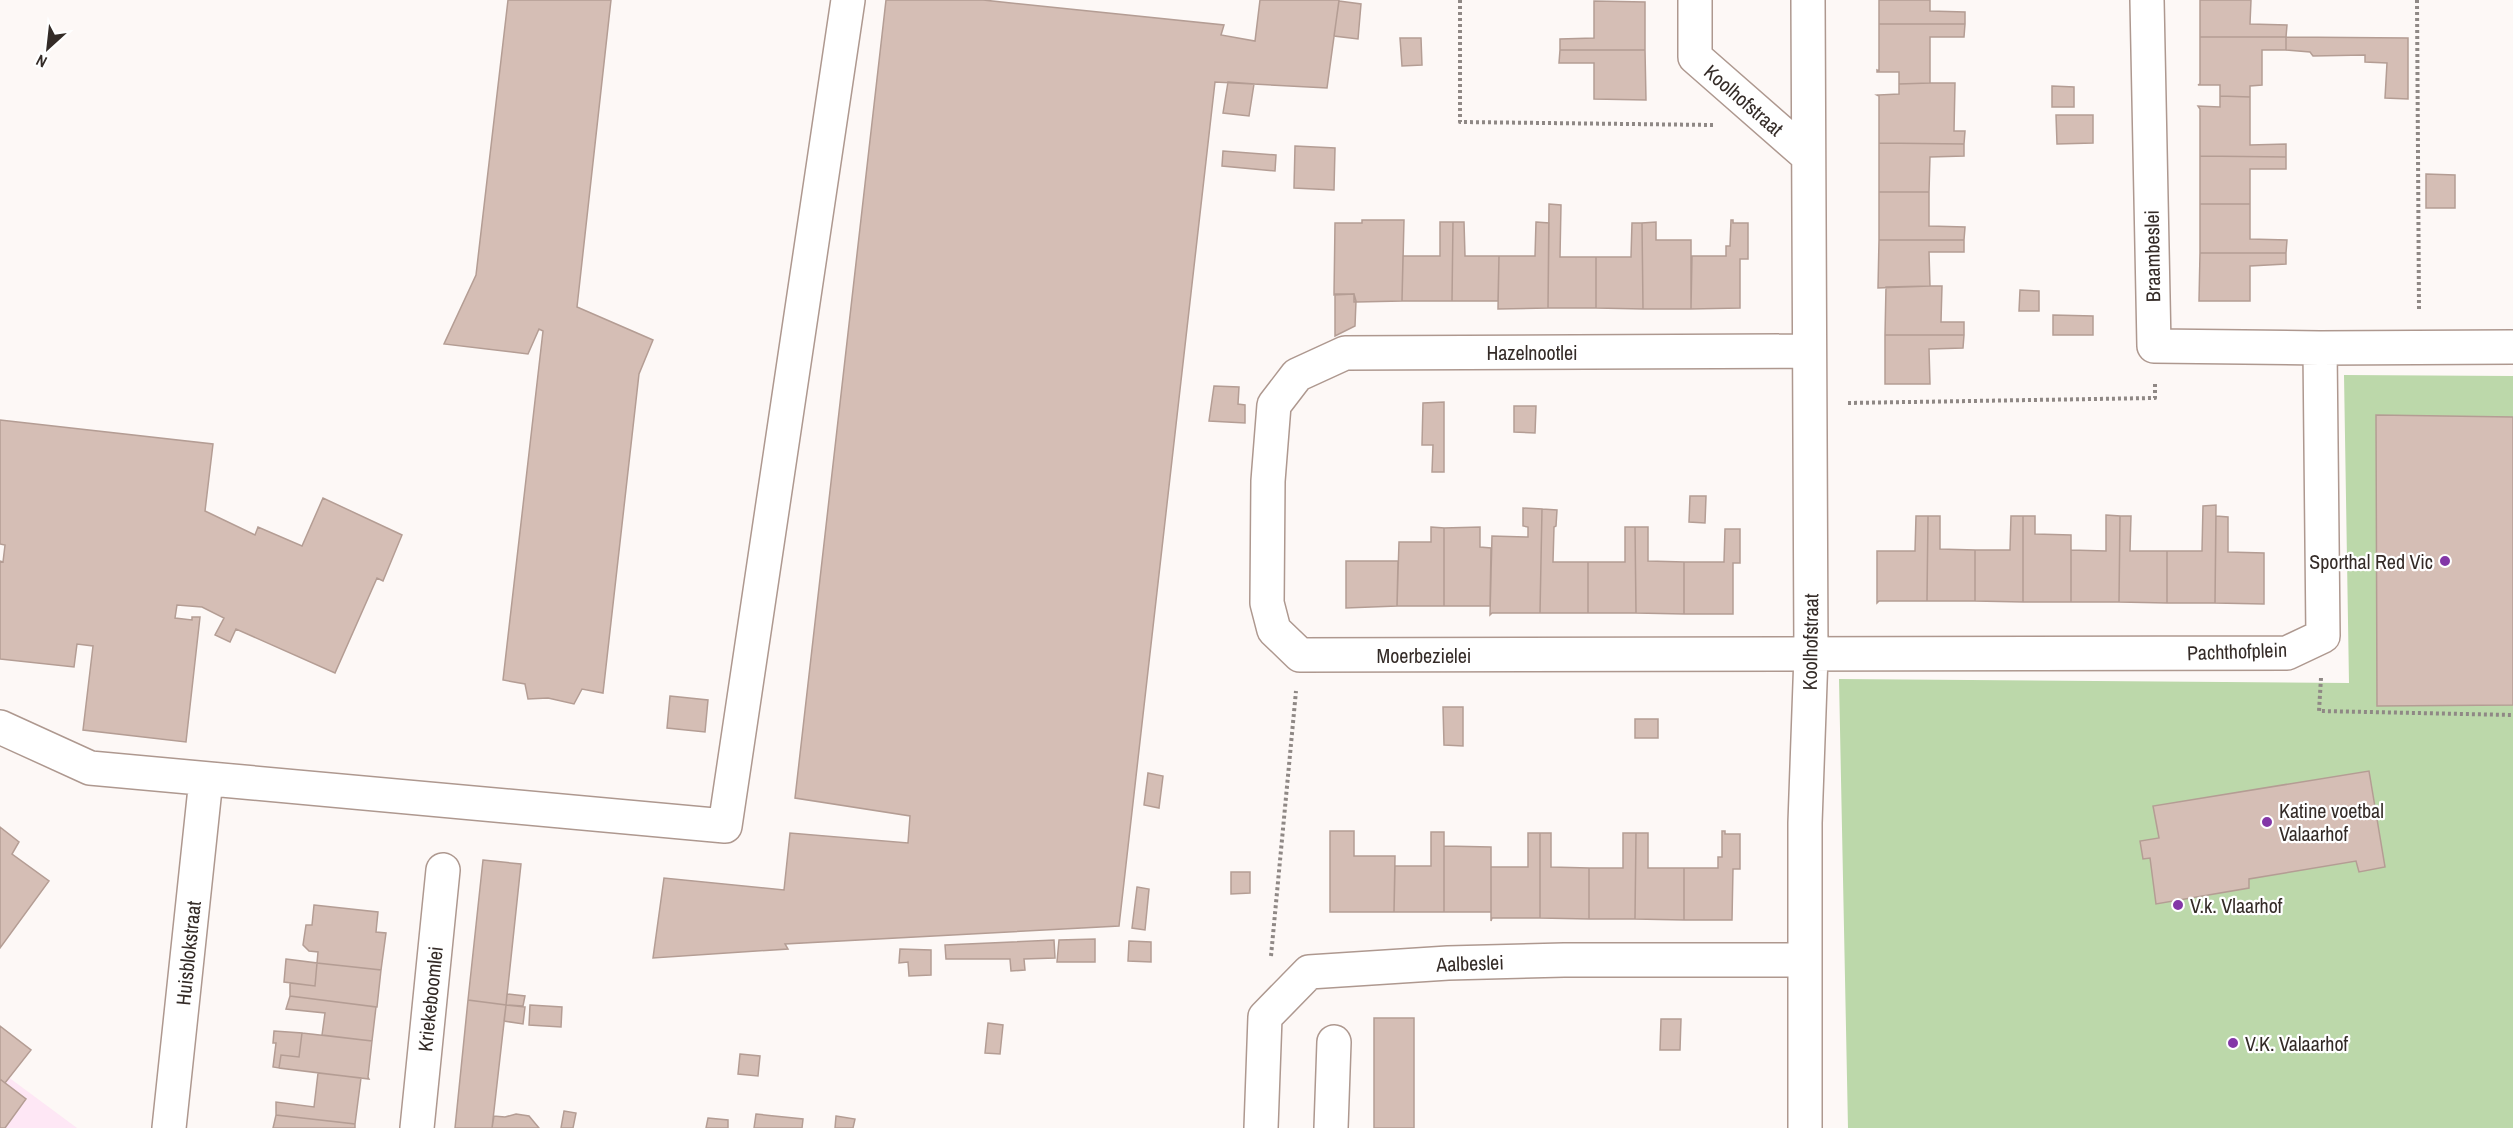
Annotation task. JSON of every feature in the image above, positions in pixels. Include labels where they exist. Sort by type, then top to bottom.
[{"type":"street","points":[[0,727],[90,768],[726,826],[848,0]]},
{"type":"street","name":"Koolhofstraat","points":[[1695,0],[1695,57],[1808,156]]},
{"type":"street","name":"Koolhofstraat","points":[[1805,1128],[1805,823],[1811,655],[1808,0]]},
{"type":"street","name":"Braambeslei","points":[[2147,0],[2154,346]]},
{"type":"street","points":[[2154,346],[2513,347]]},
{"type":"street","points":[[2319,348],[2323,636]]},
{"type":"street","name":"Hazelnootlei","points":[[1300,655],[1274,630],[1267,603],[1268,481],[1274,405],[1297,375],[1345,353],[1809,351]]},
{"type":"street","name":"Pachthofplein","points":[[1811,655],[2287,653],[2323,636]]},
{"type":"street","name":"Moerbezielei","points":[[1300,655],[1811,655]]},
{"type":"street","name":"Huisblokstraat","points":[[169,1128],[206,779]]},
{"type":"street","name":"Kriekeboomlei","points":[[417,1128],[443,870]]},
{"type":"street","name":"Aalbeslei","points":[[1261,1128],[1265,1017],[1309,972],[1518,961],[1804,960]]},
{"type":"street","points":[[1331,1128],[1334,1042]]},
{"type":"path","points":[[1460,0],[1460,122],[1720,125],[1766,119]]},
{"type":"path","points":[[2417,0],[2420,347]]},
{"type":"path","points":[[1811,404],[2155,398],[2154,346]]},
{"type":"path","points":[[2323,636],[2319,711],[2513,715]]},
{"type":"path","points":[[1271,958],[1300,655]]},
{"type":"shaded area","points":[[0,1071],[77,1128],[0,1128]]},
{"type":"green space","name":"V.k. Vlaarhof","points":[[2344,375],[2513,376],[2513,1128],[1848,1128],[1839,679],[2349,683]]},
{"type":"building","points":[[508,0],[611,0],[577,307],[653,340],[639,374],[603,693],[582,689],[574,704],[548,698],[528,699],[525,684],[503,680],[543,331],[539,329],[528,354],[444,344],[476,275]]},
{"type":"building","points":[[886,0],[983,0],[1224,25],[1221,35],[1255,41],[1260,0],[1339,0],[1327,88],[1215,82],[1119,926],[785,944],[788,949],[653,958],[664,878],[784,890],[790,833],[908,843],[910,816],[795,798]]},
{"type":"building","points":[[1879,0],[1930,0],[1930,11],[1965,12],[1965,24],[1879,24]]},
{"type":"building","points":[[2200,0],[2251,0],[2250,24],[2287,25],[2286,37],[2200,37]]},
{"type":"building","points":[[1339,1],[1361,4],[1358,39],[1334,36]]},
{"type":"building","points":[[1594,1],[1645,2],[1645,50],[1560,50],[1560,39],[1594,38]]},
{"type":"building","points":[[1879,24],[1965,24],[1964,37],[1930,37],[1930,83],[1899,84],[1899,72],[1877,72],[1879,71]]},
{"type":"building","points":[[2200,37],[2286,37],[2286,50],[2262,50],[2262,85],[2250,86],[2250,97],[2220,96],[2220,85],[2198,85],[2200,84]]},
{"type":"building","points":[[2286,37],[2408,38],[2408,99],[2385,98],[2387,63],[2365,62],[2365,55],[2313,56],[2310,52],[2286,50]]},
{"type":"building","points":[[1400,38],[1421,38],[1422,65],[1402,66]]},
{"type":"building","points":[[1560,50],[1645,50],[1646,100],[1594,99],[1594,63],[1559,63]]},
{"type":"building","points":[[1228,82],[1254,84],[1249,116],[1223,113]]},
{"type":"building","points":[[1955,83],[1954,131],[1965,131],[1964,144],[1879,143],[1879,96],[1877,95],[1899,94],[1899,84]]},
{"type":"building","points":[[2052,86],[2074,87],[2074,107],[2052,107]]},
{"type":"building","points":[[2220,96],[2250,97],[2250,145],[2286,144],[2286,157],[2200,156],[2200,109],[2198,106],[2220,107]]},
{"type":"building","points":[[2056,115],[2093,115],[2093,143],[2057,144]]},
{"type":"building","points":[[1879,143],[1964,144],[1964,156],[1930,157],[1929,192],[1879,192]]},
{"type":"building","points":[[1295,146],[1335,148],[1334,190],[1294,188]]},
{"type":"building","points":[[1223,151],[1276,155],[1275,171],[1222,166]]},
{"type":"building","points":[[2200,156],[2286,157],[2286,169],[2250,169],[2250,204],[2200,204]]},
{"type":"building","points":[[2426,174],[2455,175],[2455,208],[2426,208]]},
{"type":"building","points":[[1879,192],[1929,192],[1929,226],[1965,227],[1964,240],[1879,240]]},
{"type":"building","points":[[1549,204],[1561,205],[1560,257],[1596,257],[1596,308],[1548,308]]},
{"type":"building","points":[[2200,204],[2250,204],[2250,239],[2287,240],[2286,253],[2200,253]]},
{"type":"building","points":[[1362,220],[1404,220],[1402,301],[1354,302],[1354,294],[1334,295],[1335,223],[1362,223]]},
{"type":"building","points":[[1731,220],[1733,223],[1748,223],[1748,259],[1740,259],[1740,308],[1691,309],[1692,256],[1726,256],[1726,246],[1730,246]]},
{"type":"building","points":[[1440,222],[1453,222],[1452,301],[1402,301],[1403,256],[1440,256]]},
{"type":"building","points":[[1453,222],[1464,222],[1465,256],[1499,256],[1498,301],[1452,301]]},
{"type":"building","points":[[1536,222],[1549,223],[1548,308],[1498,309],[1499,256],[1535,256]]},
{"type":"building","points":[[1656,222],[1656,240],[1691,240],[1691,309],[1643,309],[1642,223]]},
{"type":"building","points":[[1632,223],[1642,223],[1643,309],[1596,308],[1596,257],[1631,257]]},
{"type":"building","points":[[1879,240],[1964,240],[1964,252],[1929,252],[1930,286],[1878,288]]},
{"type":"building","points":[[2200,253],[2286,253],[2286,264],[2250,266],[2250,301],[2199,301]]},
{"type":"building","points":[[1942,286],[1941,322],[1964,322],[1964,335],[1885,335],[1886,287]]},
{"type":"building","points":[[2020,290],[2039,291],[2039,311],[2019,311]]},
{"type":"building","points":[[1335,294],[1354,294],[1356,301],[1355,326],[1335,336]]},
{"type":"building","points":[[2053,315],[2093,316],[2093,335],[2053,335]]},
{"type":"building","points":[[1885,335],[1964,335],[1963,348],[1929,349],[1930,384],[1885,384]]},
{"type":"building","points":[[1214,386],[1239,387],[1238,404],[1245,405],[1245,423],[1209,421]]},
{"type":"building","points":[[1444,402],[1444,472],[1432,472],[1433,445],[1422,445],[1423,403]]},
{"type":"building","points":[[1514,406],[1536,406],[1535,433],[1514,432]]},
{"type":"building","name":"Sporthal Red Vic","points":[[2376,415],[2513,417],[2513,705],[2377,706]]},
{"type":"building","points":[[0,420],[213,444],[205,511],[255,535],[258,527],[302,546],[323,498],[402,535],[383,581],[377,578],[335,673],[236,629],[230,642],[215,635],[224,618],[202,607],[177,605],[175,618],[192,620],[192,617],[200,617],[186,742],[83,730],[93,646],[77,644],[74,667],[0,659],[0,561],[3,562],[5,545],[0,544]]},
{"type":"building","points":[[1690,496],[1706,496],[1705,523],[1689,522]]},
{"type":"building","points":[[2216,505],[2215,603],[2167,603],[2167,551],[2202,551],[2203,506]]},
{"type":"building","points":[[1523,508],[1542,509],[1540,613],[1492,613],[1490,615],[1492,536],[1528,537],[1528,527],[1523,526]]},
{"type":"building","points":[[1542,509],[1557,510],[1553,562],[1588,562],[1588,613],[1540,613]]},
{"type":"building","points":[[2106,515],[2120,516],[2119,602],[2071,602],[2071,550],[2106,551]]},
{"type":"building","points":[[1916,516],[1928,516],[1927,601],[1879,601],[1877,603],[1877,551],[1915,551]]},
{"type":"building","points":[[1928,516],[1940,516],[1940,549],[1975,550],[1975,601],[1927,601]]},
{"type":"building","points":[[2011,516],[2023,516],[2023,602],[1975,601],[1975,550],[2010,550]]},
{"type":"building","points":[[2023,516],[2035,516],[2035,534],[2071,535],[2071,602],[2023,602]]},
{"type":"building","points":[[2120,516],[2131,516],[2130,551],[2167,551],[2167,603],[2119,602]]},
{"type":"building","points":[[2216,516],[2228,517],[2228,552],[2264,553],[2264,604],[2215,603]]},
{"type":"building","points":[[1431,527],[1444,528],[1444,606],[1397,606],[1399,542],[1431,542]]},
{"type":"building","points":[[1480,527],[1480,547],[1491,548],[1490,606],[1444,606],[1444,528]]},
{"type":"building","points":[[1625,527],[1635,527],[1636,613],[1588,613],[1588,562],[1625,562]]},
{"type":"building","points":[[1635,527],[1648,527],[1648,561],[1684,562],[1684,614],[1636,613]]},
{"type":"building","points":[[1725,529],[1740,529],[1740,563],[1733,563],[1733,614],[1684,614],[1684,562],[1724,562]]},
{"type":"building","points":[[1346,561],[1398,561],[1397,606],[1346,608]]},
{"type":"building","points":[[670,696],[708,700],[705,732],[667,728]]},
{"type":"building","points":[[1443,707],[1463,707],[1463,746],[1444,745]]},
{"type":"building","points":[[1635,719],[1658,719],[1658,738],[1635,738]]},
{"type":"building","name":"Katine voetbal Valaarhof","points":[[2369,771],[2385,867],[2359,872],[2356,861],[2249,879],[2249,888],[2156,904],[2150,858],[2143,859],[2140,841],[2159,838],[2153,806]]},
{"type":"building","points":[[1148,773],[1163,776],[1159,808],[1144,805]]},
{"type":"building","points":[[0,827],[19,842],[12,854],[49,881],[0,948]]},
{"type":"building","points":[[1330,831],[1354,831],[1354,856],[1395,856],[1394,912],[1330,912]]},
{"type":"building","points":[[1722,831],[1725,831],[1725,834],[1740,834],[1740,869],[1733,869],[1732,920],[1684,920],[1684,868],[1718,868],[1718,857],[1722,857]]},
{"type":"building","points":[[1431,832],[1444,832],[1444,912],[1394,912],[1395,866],[1431,866]]},
{"type":"building","points":[[1528,833],[1540,833],[1540,918],[1492,918],[1491,921],[1491,867],[1528,867]]},
{"type":"building","points":[[1540,833],[1551,833],[1551,867],[1589,868],[1589,919],[1540,918]]},
{"type":"building","points":[[1623,833],[1636,833],[1635,919],[1589,919],[1589,868],[1623,868]]},
{"type":"building","points":[[1636,833],[1648,833],[1648,868],[1684,868],[1684,920],[1635,919]]},
{"type":"building","points":[[1444,846],[1491,847],[1491,912],[1444,912]]},
{"type":"building","points":[[483,860],[521,864],[506,1005],[468,1000]]},
{"type":"building","points":[[1231,872],[1250,872],[1250,893],[1231,894]]},
{"type":"building","points":[[1137,887],[1149,889],[1145,930],[1132,928]]},
{"type":"building","points":[[314,905],[378,912],[376,932],[386,933],[381,970],[317,963],[318,952],[309,951],[303,945],[306,925],[312,925]]},
{"type":"building","points":[[1095,939],[1095,962],[1057,962],[1059,940]]},
{"type":"building","points":[[1054,940],[1055,958],[1024,959],[1025,970],[1011,971],[1010,959],[946,959],[945,945]]},
{"type":"building","points":[[1129,941],[1151,942],[1151,962],[1128,961]]},
{"type":"building","points":[[900,949],[931,950],[931,975],[909,976],[908,962],[899,963]]},
{"type":"building","points":[[286,959],[317,963],[315,986],[284,982]]},
{"type":"building","points":[[317,963],[381,970],[377,1007],[290,996],[290,983],[315,986]]},
{"type":"building","points":[[507,994],[525,996],[523,1006],[506,1005]]},
{"type":"building","points":[[290,996],[376,1007],[372,1041],[322,1035],[325,1013],[286,1009]]},
{"type":"building","points":[[468,1000],[506,1005],[492,1128],[455,1128]]},
{"type":"building","points":[[506,1005],[525,1007],[523,1024],[504,1021]]},
{"type":"building","points":[[530,1005],[562,1007],[561,1027],[529,1025]]},
{"type":"building","points":[[1374,1018],[1414,1018],[1414,1128],[1374,1128]]},
{"type":"building","points":[[1661,1019],[1681,1019],[1680,1050],[1660,1050]]},
{"type":"building","points":[[988,1023],[1003,1025],[1000,1054],[985,1053]]},
{"type":"building","points":[[0,1026],[31,1050],[5,1083],[0,1079]]},
{"type":"building","points":[[274,1031],[302,1033],[299,1057],[281,1055],[279,1068],[273,1067],[276,1043],[273,1043]]},
{"type":"building","points":[[302,1033],[372,1041],[369,1079],[279,1068],[281,1055],[299,1057]]},
{"type":"building","points":[[740,1054],[760,1056],[758,1076],[738,1074]]},
{"type":"building","points":[[318,1073],[361,1078],[355,1124],[276,1115],[276,1102],[314,1107]]},
{"type":"building","points":[[0,1079],[26,1099],[5,1128],[0,1128]]},
{"type":"building","points":[[564,1111],[576,1113],[573,1128],[561,1128]]},
{"type":"building","points":[[516,1114],[529,1116],[539,1128],[492,1128],[494,1116],[505,1117]]},
{"type":"building","points":[[756,1114],[803,1119],[802,1128],[754,1128]]},
{"type":"building","points":[[276,1115],[355,1124],[355,1128],[273,1128]]},
{"type":"building","points":[[836,1116],[855,1119],[853,1128],[835,1128]]},
{"type":"building","points":[[708,1118],[728,1120],[728,1128],[706,1128]]},
{"type":"place","name":"Sporthal Red Vic","points":[[2445,561]]},
{"type":"place","name":"Katine voetbal Valaarhof","points":[[2267,822]]},
{"type":"place","name":"V.k. Vlaarhof","points":[[2178,905]]},
{"type":"place","name":"V.K. Valaarhof","points":[[2233,1043]]}]
